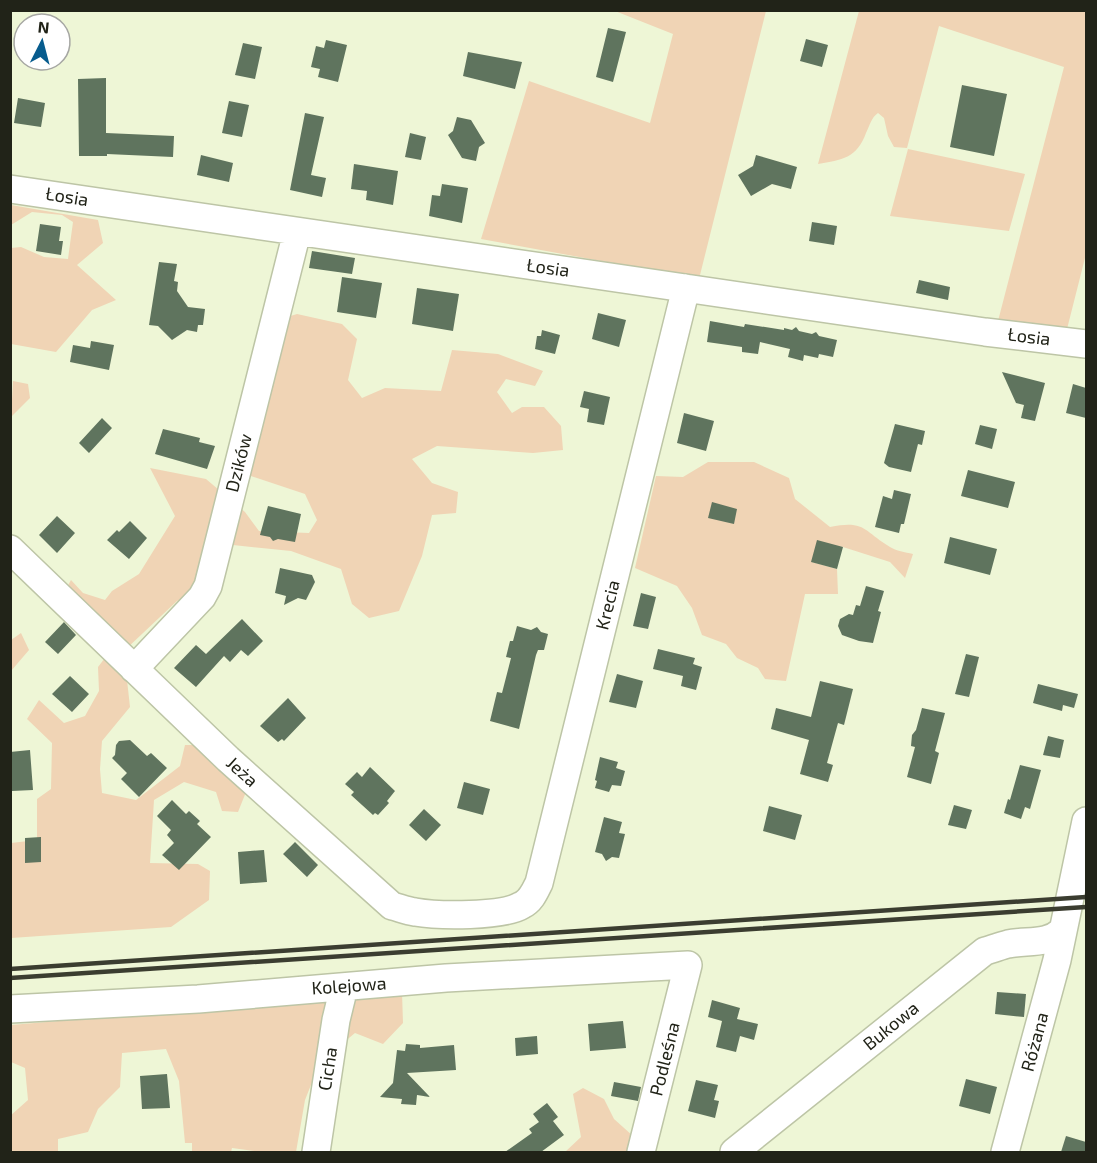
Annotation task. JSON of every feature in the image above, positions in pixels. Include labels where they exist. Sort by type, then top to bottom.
[{"type":"street","name":"Łosia","points":[[10,189],[985,332],[1086,344]]},
{"type":"street","name":"Dzików","points":[[134,669],[202,597],[208,586],[297,232]]},
{"type":"street","name":"Krecia","points":[[511,910],[528,901],[539,883],[686,288]]},
{"type":"street","name":"Jeża","points":[[10,549],[228,759],[392,906],[414,912],[442,914],[511,910]]},
{"type":"street","name":"Różana","points":[[1005,1152],[1057,960],[1086,821]]},
{"type":"street","name":"Bukowa","points":[[734,1152],[985,951],[1008,944],[1041,941],[1057,936],[1062,931]]},
{"type":"street","name":"Kolejowa","points":[[10,1009],[198,999],[491,975],[688,965]]},
{"type":"street","name":"Podleśna","points":[[641,1152],[688,965]]},
{"type":"street","name":"Cicha","points":[[316,1152],[336,1020],[344,987]]},
{"type":"shaded area","points":[[615,11],[766,11],[699,279],[481,239],[529,81],[650,123],[673,34]]},
{"type":"shaded area","points":[[859,11],[1086,11],[1086,254],[1067,329],[998,321],[1064,67],[939,26],[907,148],[894,147],[888,136],[884,118],[878,113],[872,119],[862,141],[853,153],[841,159],[818,164]]},
{"type":"shaded area","points":[[908,149],[1025,174],[1009,231],[890,216]]},
{"type":"shaded area","points":[[11,205],[98,220],[103,243],[77,265],[116,300],[92,310],[56,352],[11,344],[11,248],[21,247],[44,257],[68,259],[73,222],[62,215],[32,212],[11,225]]},
{"type":"shaded area","points":[[297,314],[342,324],[357,339],[348,380],[362,398],[385,388],[441,391],[452,350],[498,354],[543,371],[535,386],[506,379],[497,392],[512,413],[522,407],[544,407],[561,426],[563,450],[533,453],[437,446],[412,459],[432,483],[458,492],[456,513],[432,515],[422,556],[399,611],[369,618],[352,604],[341,569],[291,551],[233,545],[220,579],[177,601],[125,650],[66,589],[71,580],[83,593],[105,600],[112,591],[139,574],[175,516],[150,468],[206,479],[245,512],[259,531],[309,533],[317,520],[305,494],[245,474],[281,319]]},
{"type":"shaded area","points":[[13,381],[28,384],[30,398],[11,417]]},
{"type":"shaded area","points":[[708,462],[754,462],[789,478],[795,499],[830,527],[858,526],[892,548],[913,554],[905,578],[890,562],[843,547],[826,545],[812,562],[837,569],[838,594],[805,594],[786,681],[765,679],[758,668],[737,658],[726,644],[702,635],[692,608],[677,586],[635,568],[656,476],[683,477]]},
{"type":"shaded area","points":[[21,633],[29,650],[11,671],[11,640]]},
{"type":"shaded area","points":[[108,654],[127,680],[130,707],[102,741],[100,769],[102,793],[136,800],[180,766],[185,745],[205,745],[246,792],[238,812],[222,811],[216,792],[184,782],[154,800],[150,863],[198,864],[210,871],[209,900],[171,927],[11,938],[11,843],[37,840],[37,799],[51,789],[52,743],[27,719],[39,700],[64,723],[85,716],[99,691],[98,667]]},
{"type":"shaded area","points":[[402,992],[403,1023],[383,1044],[355,1033],[320,1062],[305,1100],[296,1152],[262,1152],[232,1148],[231,1152],[192,1152],[192,1143],[185,1143],[179,1081],[166,1049],[122,1053],[120,1087],[98,1109],[88,1132],[58,1139],[58,1151],[11,1152],[10,1116],[28,1100],[25,1068],[11,1062],[11,1025]]},
{"type":"shaded area","points":[[583,1088],[604,1099],[614,1119],[633,1136],[629,1152],[565,1152],[581,1137],[573,1094]]},
{"type":"building","points":[[608,28],[626,32],[613,82],[596,77]]},
{"type":"building","points":[[806,39],[828,45],[822,67],[800,61]]},
{"type":"building","points":[[326,40],[347,45],[338,82],[318,77],[320,69],[311,67],[316,46],[324,48]]},
{"type":"building","points":[[243,43],[262,47],[255,79],[235,75]]},
{"type":"building","points":[[468,52],[522,62],[515,89],[463,76]]},
{"type":"building","points":[[106,78],[106,133],[174,136],[173,157],[107,154],[107,156],[79,156],[78,79]]},
{"type":"building","points":[[962,85],[1007,94],[994,156],[950,147]]},
{"type":"building","points":[[18,98],[45,103],[41,127],[14,123]]},
{"type":"building","points":[[229,101],[249,105],[242,137],[222,133]]},
{"type":"building","points":[[305,113],[324,117],[311,175],[326,178],[322,197],[290,190]]},
{"type":"building","points":[[457,117],[471,120],[485,143],[479,147],[476,161],[462,158],[448,135],[453,131]]},
{"type":"building","points":[[410,133],[426,137],[421,160],[405,157]]},
{"type":"building","points":[[201,155],[233,163],[229,182],[197,175]]},
{"type":"building","points":[[756,155],[797,167],[791,189],[772,184],[751,196],[738,175],[753,166]]},
{"type":"building","points":[[354,164],[398,171],[393,205],[366,200],[367,191],[351,189]]},
{"type":"building","points":[[442,184],[468,188],[462,223],[429,216],[432,195],[440,196]]},
{"type":"building","points":[[812,222],[837,226],[834,245],[809,241]]},
{"type":"building","points":[[40,224],[61,227],[59,241],[63,241],[61,255],[36,251]]},
{"type":"building","points":[[312,251],[355,258],[352,274],[309,268]]},
{"type":"building","points":[[159,262],[177,264],[174,281],[178,282],[177,291],[188,307],[205,309],[203,325],[198,325],[197,332],[187,330],[172,340],[158,326],[149,325]]},
{"type":"building","points":[[342,277],[382,283],[376,318],[337,312]]},
{"type":"building","points":[[919,280],[950,287],[948,300],[916,293]]},
{"type":"building","points":[[417,288],[459,294],[453,331],[412,324]]},
{"type":"building","points":[[598,313],[626,320],[619,347],[592,339]]},
{"type":"building","points":[[710,321],[744,327],[745,324],[784,330],[784,328],[792,330],[796,327],[799,331],[812,334],[816,332],[819,336],[837,340],[833,357],[819,354],[818,358],[804,355],[803,361],[788,357],[790,349],[760,342],[758,354],[742,352],[742,347],[707,342]]},
{"type":"building","points":[[542,330],[560,335],[555,354],[535,349],[537,336],[541,336]]},
{"type":"building","points":[[91,341],[114,345],[109,370],[70,362],[73,345],[90,348]]},
{"type":"building","points":[[1002,372],[1045,383],[1035,421],[1021,418],[1024,405],[1016,403]]},
{"type":"building","points":[[1073,384],[1086,388],[1086,418],[1066,413]]},
{"type":"building","points":[[584,391],[610,397],[604,425],[587,422],[589,409],[580,407]]},
{"type":"building","points":[[684,413],[714,421],[706,451],[677,443]]},
{"type":"building","points":[[102,418],[112,428],[89,453],[79,443]]},
{"type":"building","points":[[895,424],[925,431],[922,445],[918,444],[911,472],[889,467],[884,463]]},
{"type":"building","points":[[980,425],[997,429],[992,449],[975,444]]},
{"type":"building","points":[[163,429],[200,438],[199,442],[215,446],[207,469],[155,454]]},
{"type":"building","points":[[968,470],[1015,482],[1008,508],[961,496]]},
{"type":"building","points":[[894,490],[911,494],[904,524],[901,524],[899,533],[875,527],[883,496],[892,499]]},
{"type":"building","points":[[712,502],[737,509],[734,524],[708,518]]},
{"type":"building","points":[[268,506],[301,514],[295,542],[278,539],[273,541],[270,537],[260,535]]},
{"type":"building","points":[[57,516],[75,533],[57,553],[39,535]]},
{"type":"building","points":[[130,521],[147,538],[129,559],[107,540]]},
{"type":"building","points":[[950,537],[997,549],[990,575],[944,563]]},
{"type":"building","points":[[817,540],[843,547],[837,569],[811,562]]},
{"type":"building","points":[[280,568],[312,575],[315,582],[306,600],[298,598],[284,605],[286,596],[275,593]]},
{"type":"building","points":[[866,586],[884,591],[873,643],[842,635],[838,626],[840,619],[849,614],[853,615],[856,605],[860,606]]},
{"type":"building","points":[[641,593],[656,597],[648,629],[633,626]]},
{"type":"building","points":[[242,619],[263,641],[248,656],[241,650],[230,662],[224,656],[196,687],[174,668],[196,645],[206,654]]},
{"type":"building","points":[[64,622],[76,635],[58,654],[45,642]]},
{"type":"building","points":[[517,626],[531,630],[537,627],[541,632],[548,634],[544,650],[538,650],[536,655],[519,729],[490,721],[497,692],[502,693],[511,658],[506,657]]},
{"type":"building","points":[[658,649],[695,658],[693,664],[702,667],[696,690],[681,686],[683,676],[653,669]]},
{"type":"building","points":[[966,654],[979,657],[969,697],[955,694]]},
{"type":"building","points":[[617,674],[643,681],[636,708],[609,702]]},
{"type":"building","points":[[70,676],[89,694],[72,712],[52,694]]},
{"type":"building","points":[[820,681],[853,689],[844,725],[838,723],[827,763],[833,765],[828,782],[800,774],[809,740],[771,729],[776,708],[811,717]]},
{"type":"building","points":[[1038,684],[1078,694],[1074,708],[1063,705],[1062,711],[1033,703]]},
{"type":"building","points":[[288,698],[306,718],[284,741],[282,739],[278,742],[260,726]]},
{"type":"building","points":[[922,708],[945,713],[935,751],[939,753],[931,784],[907,777],[915,747],[911,746],[912,735],[916,730]]},
{"type":"building","points":[[1048,736],[1064,740],[1060,758],[1043,755]]},
{"type":"building","points":[[130,740],[147,756],[151,753],[167,768],[139,797],[121,779],[127,773],[112,758],[119,741]]},
{"type":"building","points":[[30,750],[33,790],[12,791],[10,752]]},
{"type":"building","points":[[600,757],[618,762],[616,768],[625,771],[621,786],[612,785],[609,792],[595,788]]},
{"type":"building","points":[[1020,765],[1041,770],[1030,809],[1025,807],[1021,819],[1004,813]]},
{"type":"building","points":[[370,767],[395,791],[387,801],[389,803],[378,815],[375,813],[373,815],[351,795],[354,792],[345,784],[357,772],[362,777]]},
{"type":"building","points":[[464,782],[490,789],[483,815],[457,808]]},
{"type":"building","points":[[172,800],[186,814],[189,811],[200,821],[197,824],[211,837],[179,870],[162,855],[174,843],[167,835],[171,830],[157,816]]},
{"type":"building","points":[[954,805],[972,810],[966,829],[948,825]]},
{"type":"building","points":[[769,806],[802,815],[795,840],[763,831]]},
{"type":"building","points":[[424,809],[441,825],[426,841],[409,825]]},
{"type":"building","points":[[604,817],[622,822],[619,833],[625,834],[619,858],[612,857],[606,861],[602,854],[595,852]]},
{"type":"building","points":[[41,837],[41,862],[25,863],[25,838]]},
{"type":"building","points":[[295,842],[318,865],[307,877],[283,854]]},
{"type":"building","points":[[264,850],[267,882],[240,884],[238,852]]},
{"type":"building","points":[[997,992],[1026,994],[1024,1017],[995,1014]]},
{"type":"building","points":[[712,1000],[740,1008],[737,1019],[758,1024],[754,1040],[740,1036],[736,1052],[716,1047],[722,1021],[708,1017]]},
{"type":"building","points":[[623,1021],[626,1048],[590,1051],[588,1024]]},
{"type":"building","points":[[537,1036],[538,1054],[516,1056],[515,1038]]},
{"type":"building","points":[[406,1044],[420,1045],[420,1048],[454,1045],[456,1070],[407,1073],[430,1097],[417,1095],[416,1105],[401,1104],[402,1099],[380,1097],[393,1083],[397,1050],[405,1051]]},
{"type":"building","points":[[167,1074],[170,1108],[142,1109],[140,1076]]},
{"type":"building","points":[[966,1079],[997,1087],[990,1114],[959,1106]]},
{"type":"building","points":[[696,1080],[718,1085],[714,1100],[719,1101],[715,1118],[688,1111]]},
{"type":"building","points":[[614,1082],[641,1087],[638,1101],[611,1096]]},
{"type":"building","points":[[547,1103],[558,1117],[553,1121],[564,1135],[541,1152],[505,1152],[532,1133],[529,1129],[539,1122],[533,1114]]},
{"type":"building","points":[[1066,1136],[1086,1142],[1086,1152],[1061,1152]]},
{"type":"railway","points":[[10,969],[1086,897]]},
{"type":"railway","points":[[10,978],[1086,907]]}]
